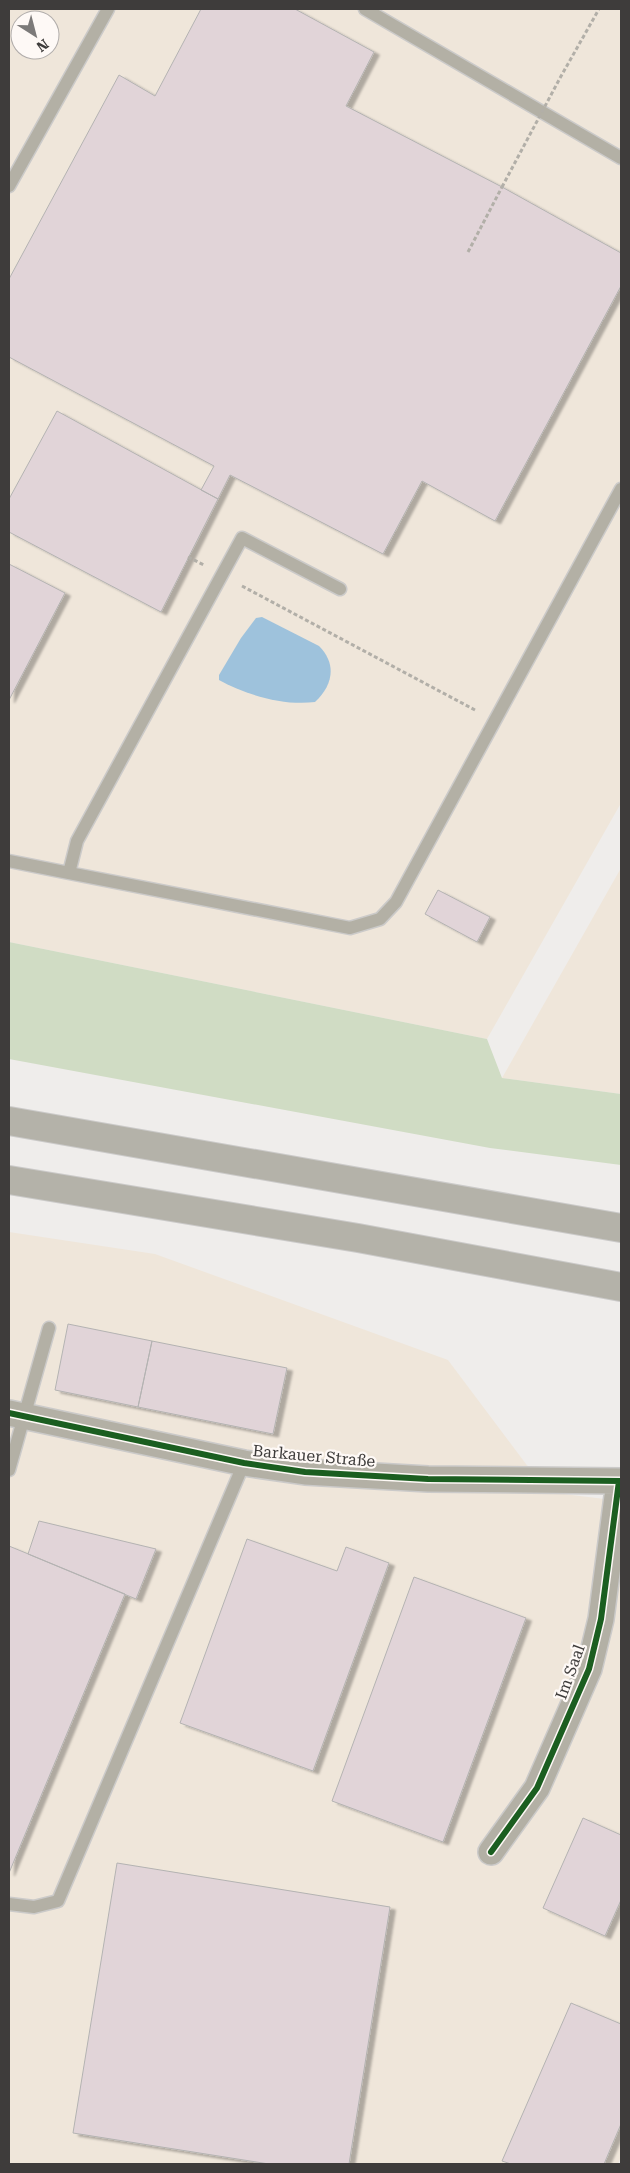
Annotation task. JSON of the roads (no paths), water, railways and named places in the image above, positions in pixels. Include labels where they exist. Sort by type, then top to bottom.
[{"type":"highway","points":[[9,1122],[621,1228]]},
{"type":"highway","points":[[9,1180],[358,1238],[621,1287]]},
{"type":"street","name":"Barkauer Straße","points":[[16,1414],[244,1463],[305,1472],[428,1479],[620,1481]]},
{"type":"street","name":"Im Saal","points":[[491,1852],[537,1788],[589,1669],[601,1619],[618,1527],[620,1481]]},
{"type":"lane","points":[[9,186],[108,9]]},
{"type":"lane","points":[[365,9],[621,158]]},
{"type":"lane","points":[[9,861],[350,928],[380,919],[396,902],[621,489]]},
{"type":"lane","points":[[69,873],[77,842],[242,538],[340,589]]},
{"type":"lane","points":[[9,1470],[16,1414],[48,1328]]},
{"type":"lane","points":[[9,1904],[34,1906],[58,1901],[244,1463]]},
{"type":"water","points":[[262,617],[319,646],[325,653],[330,667],[329,682],[326,689],[315,702],[278,701],[253,695],[219,680],[219,675],[241,638],[256,618]]}]
